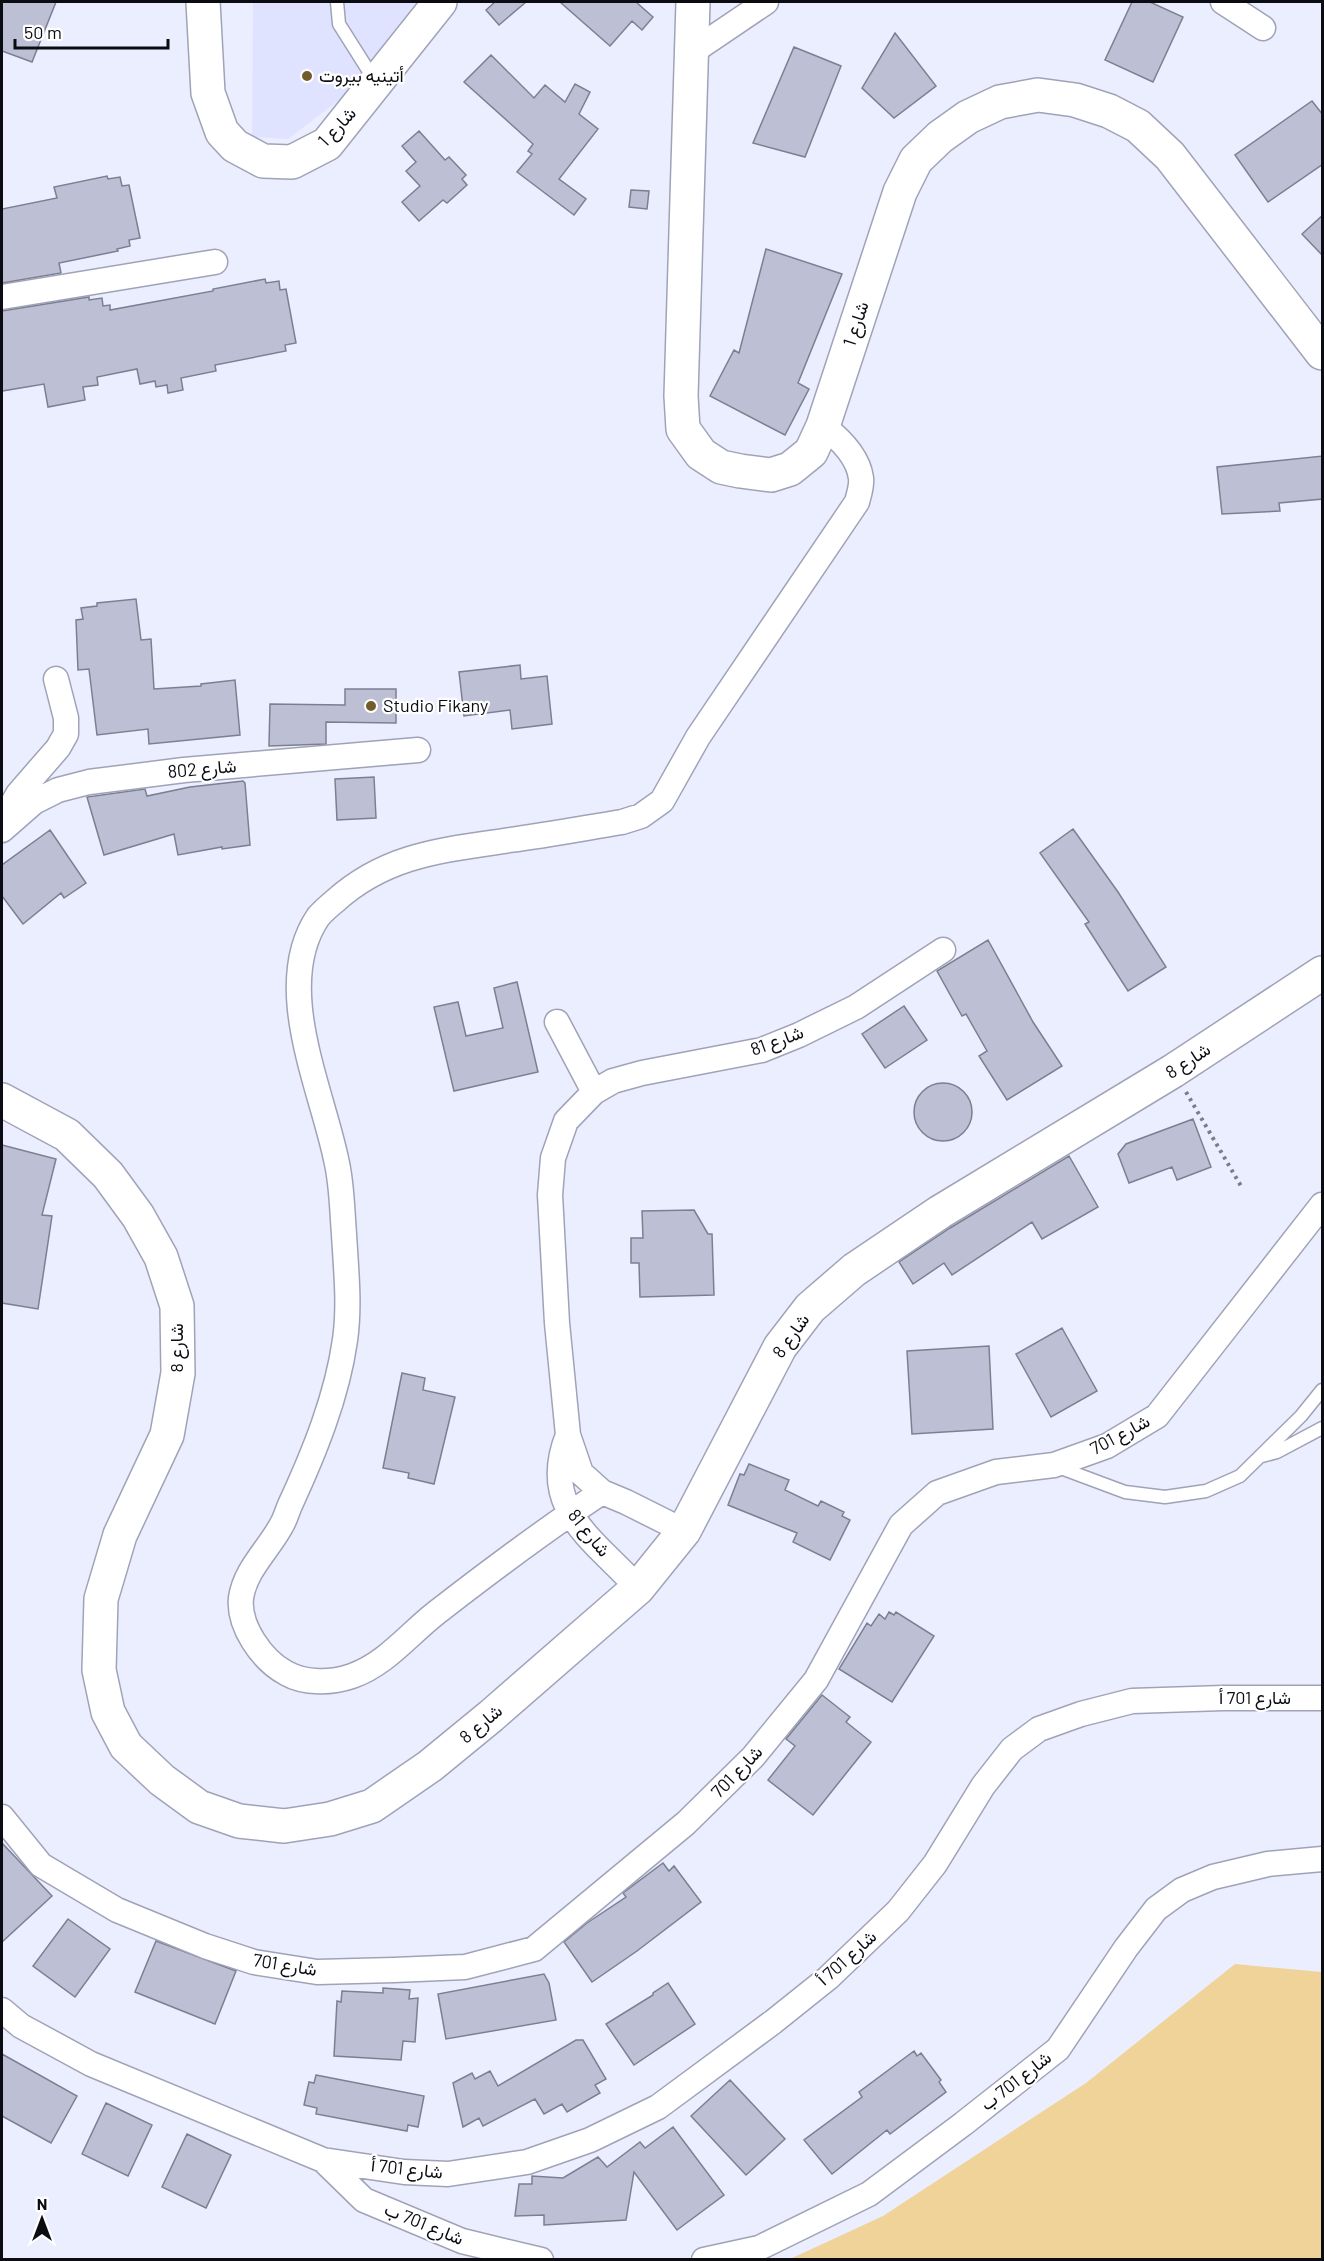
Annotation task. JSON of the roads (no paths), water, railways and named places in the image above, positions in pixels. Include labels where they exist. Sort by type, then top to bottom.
[{"type":"street","name":"شارع 1","points":[[203,2],[208,93],[222,132],[235,146],[263,161],[292,162],[327,144],[440,2]]},
{"type":"street","name":"شارع 1","points":[[693,2],[681,396],[683,429],[701,454],[721,467],[771,475],[790,469],[811,452],[822,426],[900,192],[916,160],[940,137],[968,117],[1000,102],[1038,94],[1075,100],[1109,111],[1138,126],[1170,156],[1323,353]]},
{"type":"street","points":[[692,52],[766,2]]},
{"type":"street","points":[[1222,2],[1263,28]]},
{"type":"street","points":[[2,297],[215,262]]},
{"type":"street","points":[[602,1492],[434,1615],[374,1665],[354,1675],[329,1682],[286,1674],[264,1655],[243,1620],[240,1602],[245,1582],[282,1524],[302,1483],[328,1409],[344,1350],[348,1322],[337,1163],[316,1084],[299,998],[299,972],[303,947],[320,915],[349,888],[381,869],[428,852],[622,822],[641,816],[662,801],[698,737],[857,502],[861,480],[858,466],[837,437],[822,426]]},
{"type":"street","points":[[2,824],[18,794],[58,748],[66,734],[66,718],[56,679]]},
{"type":"street","name":"شارع 802","points":[[2,830],[34,802],[58,790],[89,782],[184,770],[418,750]]},
{"type":"street","name":"شارع 81","points":[[684,1531],[602,1492],[580,1473],[568,1435],[557,1323],[550,1195],[553,1158],[566,1121],[594,1092],[613,1082],[642,1073],[762,1050],[799,1035],[856,1007],[943,950]]},
{"type":"street","name":"شارع 8","points":[[2,1100],[67,1135],[108,1175],[138,1216],[160,1257],[177,1306],[178,1373],[167,1435],[120,1535],[101,1599],[99,1670],[108,1712],[126,1746],[162,1780],[199,1808],[239,1821],[284,1826],[330,1819],[372,1806],[430,1766],[638,1588],[684,1531],[780,1347],[810,1308],[854,1270],[940,1212],[1173,1071],[1323,973]]},
{"type":"street","points":[[558,1022],[594,1092]]},
{"type":"street","name":"شارع 701","points":[[2,1817],[41,1865],[107,1905],[205,1946],[254,1962],[317,1971],[394,1971],[465,1967],[534,1949],[686,1823],[753,1757],[816,1680],[901,1526],[910,1517],[937,1493],[996,1472],[1054,1465],[1107,1446],[1157,1416],[1323,1205]]},
{"type":"street","name":"شارع 81","points":[[568,1435],[561,1453],[559,1472],[569,1514],[587,1536],[638,1588]]},
{"type":"street","name":"شارع 701 أ","points":[[323,2160],[405,2172],[448,2174],[527,2162],[590,2140],[658,2107],[773,2022],[828,1978],[898,1911],[935,1864],[990,1777],[1012,1749],[1039,1729],[1081,1714],[1132,1701],[1323,1698]]},
{"type":"street","name":"شارع 701 ب","points":[[704,2259],[759,2248],[860,2199],[963,2124],[1058,2049],[1132,1940],[1156,1910],[1182,1890],[1213,1877],[1268,1864],[1323,1859]]},
{"type":"street","points":[[2,2010],[21,2026],[91,2064],[323,2160]]},
{"type":"street","name":"شارع 701 ب","points":[[323,2160],[364,2200],[462,2241],[541,2259]]},
{"type":"street","points":[[398,2214],[394,2200],[397,2185],[405,2172]]},
{"type":"lane","points":[[337,2],[339,24],[376,82]]},
{"type":"lane","points":[[1054,1465],[1125,1492],[1165,1497],[1206,1491],[1240,1476],[1261,1457],[1323,1390]]},
{"type":"lane","points":[[1261,1457],[1277,1452],[1323,1428]]},
{"type":"place","name":"أتينيه بيروت","points":[[307,76]]},
{"type":"place","name":"Studio Fikany","points":[[371,706]]}]
